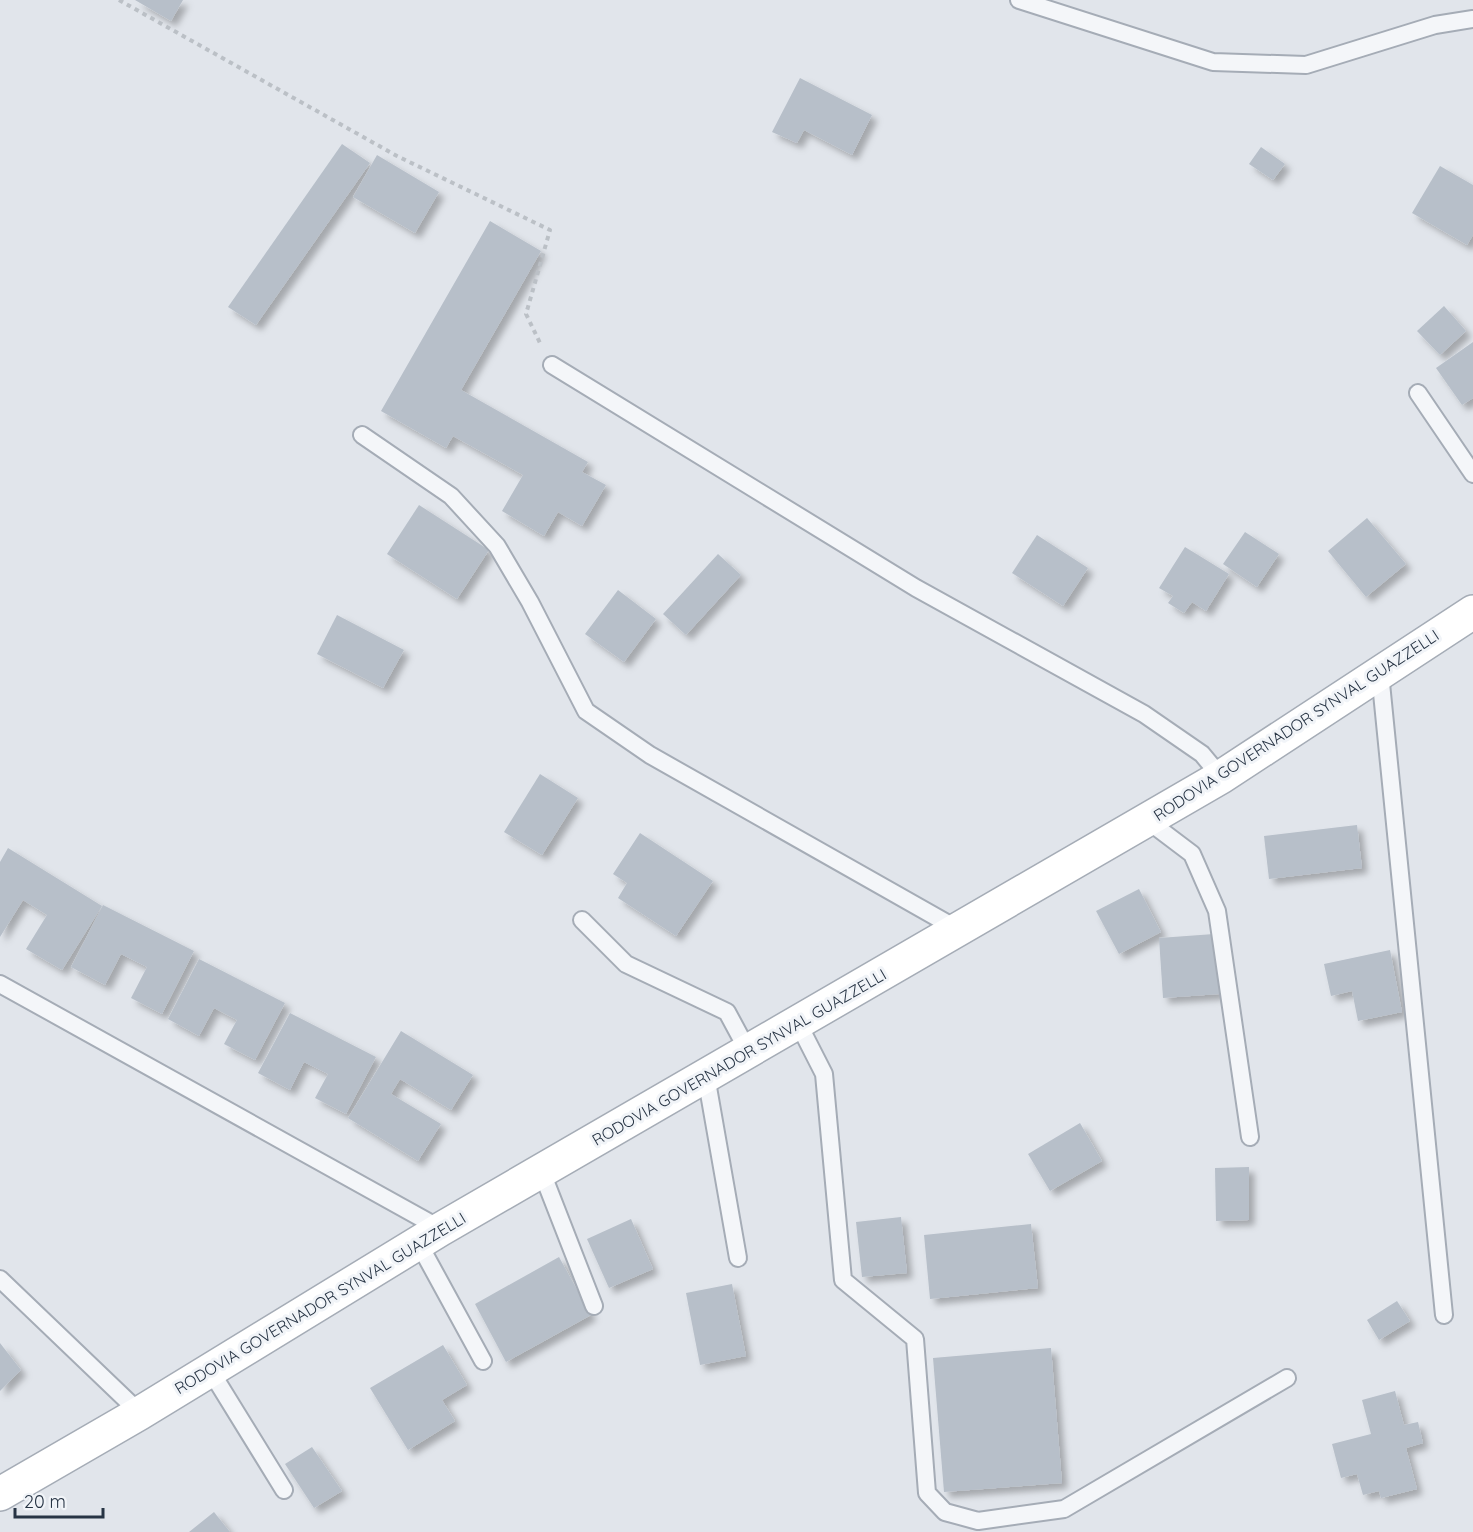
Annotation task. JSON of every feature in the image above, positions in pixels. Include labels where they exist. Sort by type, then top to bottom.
[{"type":"main road","name":"RODOVIA GOVERNADOR SYNVAL GUAZZELLI","points":[[0,1494],[140,1413],[429,1235],[1221,777],[1473,612]]},
{"type":"lane","points":[[1019,0],[1213,62],[1306,65],[1435,25],[1473,20]]},
{"type":"lane","points":[[552,365],[916,588],[1144,714],[1202,754],[1221,777]]},
{"type":"lane","points":[[1418,393],[1473,474]]},
{"type":"lane","points":[[362,435],[451,496],[497,546],[530,602],[586,711],[650,755],[959,930]]},
{"type":"lane","points":[[1380,673],[1444,1315]]},
{"type":"lane","points":[[1148,820],[1192,854],[1216,910],[1250,1137]]},
{"type":"lane","points":[[582,920],[626,964],[727,1012],[748,1051]]},
{"type":"lane","points":[[0,984],[429,1235],[483,1361]]},
{"type":"lane","points":[[798,1023],[824,1074],[843,1280],[915,1339],[927,1493],[945,1512],[978,1521],[1064,1509],[1287,1378]]},
{"type":"lane","points":[[706,1076],[738,1258]]},
{"type":"lane","points":[[542,1170],[594,1306]]},
{"type":"lane","points":[[0,1279],[140,1413]]},
{"type":"lane","points":[[210,1370],[284,1490]]},
{"type":"path","points":[[119,0],[397,156],[550,230],[526,314],[552,365]]},
{"type":"building","points":[[135,0],[183,0],[171,21]]},
{"type":"building","points":[[800,78],[872,115],[852,155],[804,130],[797,143],[772,132]]},
{"type":"building","points":[[342,144],[370,163],[256,325],[228,307]]},
{"type":"building","points":[[1261,147],[1285,164],[1273,180],[1249,164]]},
{"type":"building","points":[[377,155],[439,192],[415,233],[353,197]]},
{"type":"building","points":[[1440,166],[1473,185],[1473,235],[1467,245],[1412,213]]},
{"type":"building","points":[[490,221],[541,251],[461,390],[588,462],[582,472],[606,485],[582,526],[558,512],[544,536],[502,511],[523,475],[453,436],[446,448],[381,411]]},
{"type":"building","points":[[1444,306],[1466,331],[1440,355],[1417,331]]},
{"type":"building","points":[[1473,342],[1473,398],[1462,405],[1436,368]]},
{"type":"building","points":[[419,505],[489,550],[457,599],[387,554]]},
{"type":"building","points":[[1367,518],[1406,564],[1366,597],[1328,551]]},
{"type":"building","points":[[1245,532],[1279,554],[1257,587],[1223,564]]},
{"type":"building","points":[[1037,535],[1088,568],[1063,606],[1012,573]]},
{"type":"building","points":[[1185,547],[1229,574],[1206,611],[1192,602],[1184,613],[1168,603],[1173,596],[1159,588]]},
{"type":"building","points":[[718,554],[741,575],[686,635],[663,614]]},
{"type":"building","points":[[618,590],[656,619],[624,662],[585,634]]},
{"type":"building","points":[[337,615],[404,650],[383,688],[317,654]]},
{"type":"building","points":[[540,774],[578,798],[542,855],[504,832]]},
{"type":"building","points":[[1357,825],[1362,868],[1269,879],[1264,836]]},
{"type":"building","points":[[640,833],[713,881],[676,936],[618,898],[627,883],[613,874]]},
{"type":"building","points":[[8,848],[102,906],[62,970],[26,949],[47,915],[23,900],[0,937],[0,862]]},
{"type":"building","points":[[1139,889],[1161,932],[1119,954],[1096,911]]},
{"type":"building","points":[[103,905],[194,951],[162,1014],[131,998],[147,967],[121,954],[105,985],[71,967]]},
{"type":"building","points":[[1214,934],[1219,994],[1163,998],[1159,938]]},
{"type":"building","points":[[1390,950],[1402,1012],[1358,1021],[1352,991],[1331,996],[1324,964]]},
{"type":"building","points":[[199,959],[285,1003],[255,1060],[224,1044],[237,1020],[214,1008],[199,1036],[168,1019]]},
{"type":"building","points":[[290,1013],[376,1057],[346,1114],[315,1098],[328,1074],[304,1062],[290,1090],[258,1073]]},
{"type":"building","points":[[401,1031],[473,1075],[451,1110],[400,1079],[391,1094],[441,1124],[418,1161],[348,1118]]},
{"type":"building","points":[[1080,1123],[1102,1161],[1050,1191],[1028,1154]]},
{"type":"building","points":[[1249,1167],[1249,1220],[1216,1221],[1215,1168]]},
{"type":"building","points":[[901,1217],[907,1273],[862,1277],[856,1222]]},
{"type":"building","points":[[631,1219],[653,1269],[609,1288],[587,1239]]},
{"type":"building","points":[[1031,1224],[1038,1288],[930,1299],[924,1235]]},
{"type":"building","points":[[559,1257],[591,1315],[506,1362],[475,1304]]},
{"type":"building","points":[[732,1284],[746,1356],[700,1365],[686,1293]]},
{"type":"building","points":[[1397,1301],[1410,1321],[1379,1340],[1367,1320]]},
{"type":"building","points":[[0,1343],[21,1370],[0,1391]]},
{"type":"building","points":[[443,1345],[467,1385],[442,1400],[455,1421],[408,1450],[370,1388]]},
{"type":"building","points":[[1051,1348],[1062,1483],[944,1492],[933,1358]]},
{"type":"building","points":[[1395,1391],[1404,1425],[1418,1422],[1423,1443],[1406,1448],[1417,1489],[1381,1498],[1379,1491],[1363,1495],[1357,1474],[1341,1478],[1332,1444],[1371,1434],[1362,1400]]},
{"type":"building","points":[[312,1447],[342,1491],[314,1508],[285,1464]]},
{"type":"building","points":[[214,1512],[230,1532],[189,1532]]}]
